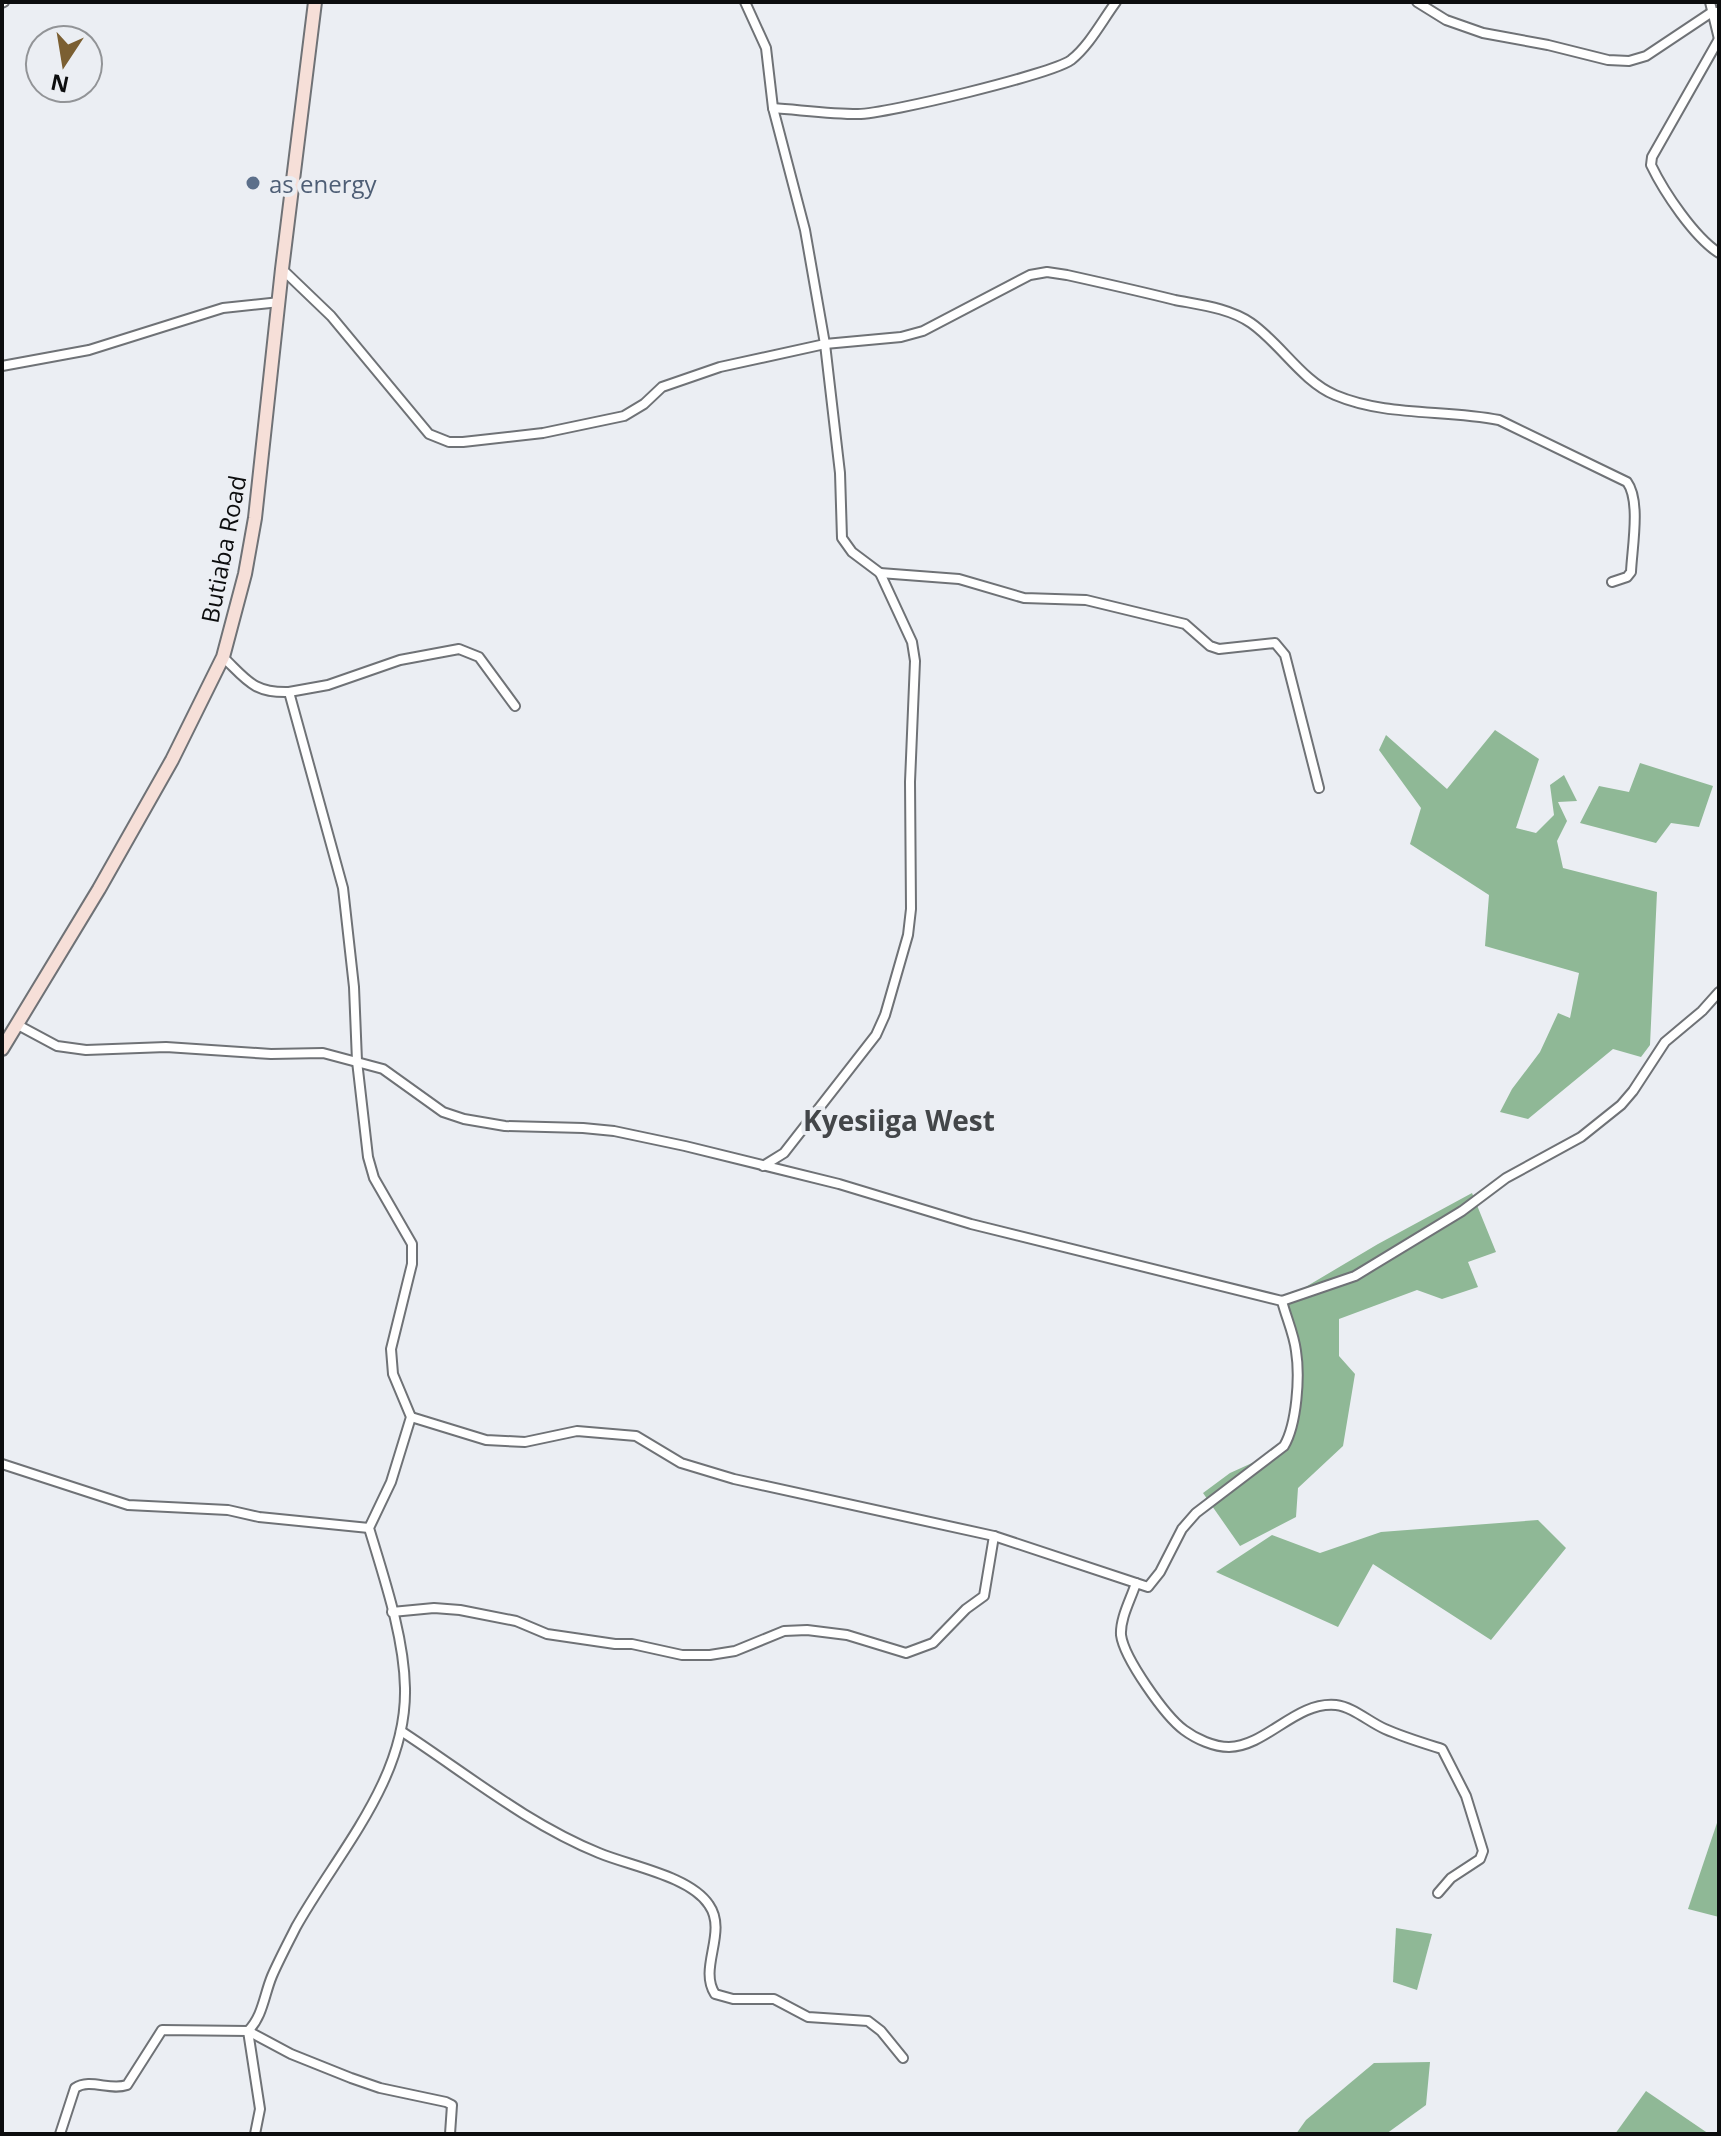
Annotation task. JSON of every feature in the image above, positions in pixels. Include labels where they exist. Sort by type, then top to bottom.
[{"type":"main road","name":"Butiaba Road","points":[[2,1049],[165,773],[223,657],[245,574],[255,518],[315,2]]},
{"type":"street","points":[[745,2],[766,48],[773,108],[805,230],[825,344],[840,473],[842,538],[852,552],[880,573],[912,642],[915,661],[910,782],[911,909],[908,935],[885,1015],[876,1035],[784,1153],[762,1166]]},
{"type":"street","points":[[773,108],[860,114],[884,112],[1018,78],[1068,62],[1081,51],[1116,2]]},
{"type":"street","points":[[1417,2],[1446,20],[1483,33],[1608,60],[1629,61],[1646,56],[1714,9],[1719,39],[1652,157],[1651,165],[1687,220],[1719,253]]},
{"type":"street","points":[[282,269],[331,316],[429,434],[449,442],[543,433],[624,416],[673,382],[720,367],[825,344],[912,335],[1030,275],[1042,272],[1221,310],[1253,325],[1319,386],[1333,394],[1352,401],[1421,414],[1499,420],[1627,482],[1632,488],[1635,505],[1631,572],[1627,577],[1612,582]]},
{"type":"street","points":[[2,366],[89,350],[223,308],[280,302]]},
{"type":"street","points":[[880,573],[959,579],[1024,598],[1086,600],[1185,624],[1210,646],[1219,649],[1275,643],[1285,655],[1319,788]]},
{"type":"street","points":[[223,657],[250,683],[267,693],[328,685],[400,660],[459,649],[479,657],[515,706]]},
{"type":"street","points":[[248,2031],[257,2022],[272,1976],[297,1926],[336,1867],[389,1769],[401,1731],[405,1686],[392,1612],[369,1528],[391,1482],[411,1417],[393,1374],[391,1349],[412,1264],[412,1244],[374,1178],[364,1131],[354,987],[343,888],[289,692]]},
{"type":"street","points":[[16,1024],[57,1046],[86,1050],[178,1047],[271,1054],[323,1053],[383,1069],[443,1112],[464,1119],[505,1126],[614,1131],[839,1184],[971,1224],[1282,1301],[1355,1276],[1462,1211],[1506,1178],[1581,1137],[1621,1105],[1665,1042],[1719,992]]},
{"type":"street","points":[[411,1417],[486,1440],[525,1442],[577,1431],[636,1436],[681,1463],[734,1479],[994,1536],[1148,1587],[1160,1572],[1182,1529],[1196,1513],[1284,1446],[1289,1438],[1294,1420],[1297,1366],[1294,1341],[1282,1301]]},
{"type":"street","points":[[2,1464],[128,1505],[228,1510],[259,1517],[369,1528]]},
{"type":"street","points":[[392,1612],[434,1608],[460,1610],[516,1621],[547,1634],[632,1644],[682,1655],[735,1651],[784,1631],[807,1630],[847,1635],[906,1653],[933,1643],[966,1609],[984,1596],[994,1536]]},
{"type":"street","points":[[1136,1583],[1122,1620],[1123,1642],[1173,1719],[1198,1738],[1230,1747],[1244,1744],[1310,1710],[1335,1705],[1346,1707],[1385,1729],[1445,1753],[1466,1796],[1483,1851],[1480,1859],[1451,1878],[1438,1893]]},
{"type":"street","points":[[401,1731],[543,1827],[604,1855],[675,1880],[700,1895],[710,1906],[714,1918],[716,1933],[710,1979],[715,1994],[733,1999],[774,1999],[808,2017],[868,2021],[881,2031],[903,2058]]},
{"type":"street","points":[[60,2134],[75,2088],[82,2084],[118,2088],[127,2085],[162,2030],[248,2031],[291,2054],[351,2078],[380,2088],[446,2102],[452,2105],[450,2134]]},
{"type":"street","points":[[248,2031],[260,2109],[255,2134]]},
{"type":"green space","points":[[1495,730],[1539,759],[1516,828],[1536,833],[1554,815],[1550,785],[1564,775],[1577,801],[1558,802],[1567,821],[1557,841],[1563,868],[1657,892],[1650,1045],[1641,1057],[1613,1049],[1528,1119],[1500,1112],[1512,1089],[1540,1052],[1558,1013],[1570,1018],[1579,973],[1485,946],[1489,895],[1410,844],[1421,808],[1379,750],[1386,735],[1447,789]]},
{"type":"green space","points":[[1640,763],[1713,786],[1699,827],[1671,823],[1656,843],[1580,823],[1599,786],[1629,792]]},
{"type":"green space","points":[[1472,1193],[1496,1252],[1468,1262],[1478,1287],[1442,1299],[1417,1290],[1339,1319],[1339,1356],[1355,1374],[1343,1446],[1298,1488],[1296,1517],[1240,1546],[1203,1493],[1230,1473],[1274,1453],[1292,1428],[1297,1366],[1282,1301]]},
{"type":"green space","points":[[1538,1520],[1566,1548],[1491,1640],[1373,1564],[1338,1627],[1216,1572],[1272,1535],[1320,1553],[1381,1532]]},
{"type":"green space","points":[[1719,1817],[1719,1917],[1688,1909]]},
{"type":"green space","points":[[1396,1928],[1432,1934],[1417,1990],[1393,1982]]},
{"type":"green space","points":[[1430,2062],[1426,2105],[1386,2134],[1296,2134],[1306,2120],[1374,2063]]},
{"type":"green space","points":[[1646,2091],[1709,2134],[1615,2134]]},
{"type":"place","name":"as energy","points":[[253,183]]},
{"type":"district","name":"Kyesiiga West","points":[[899,1120]]}]
